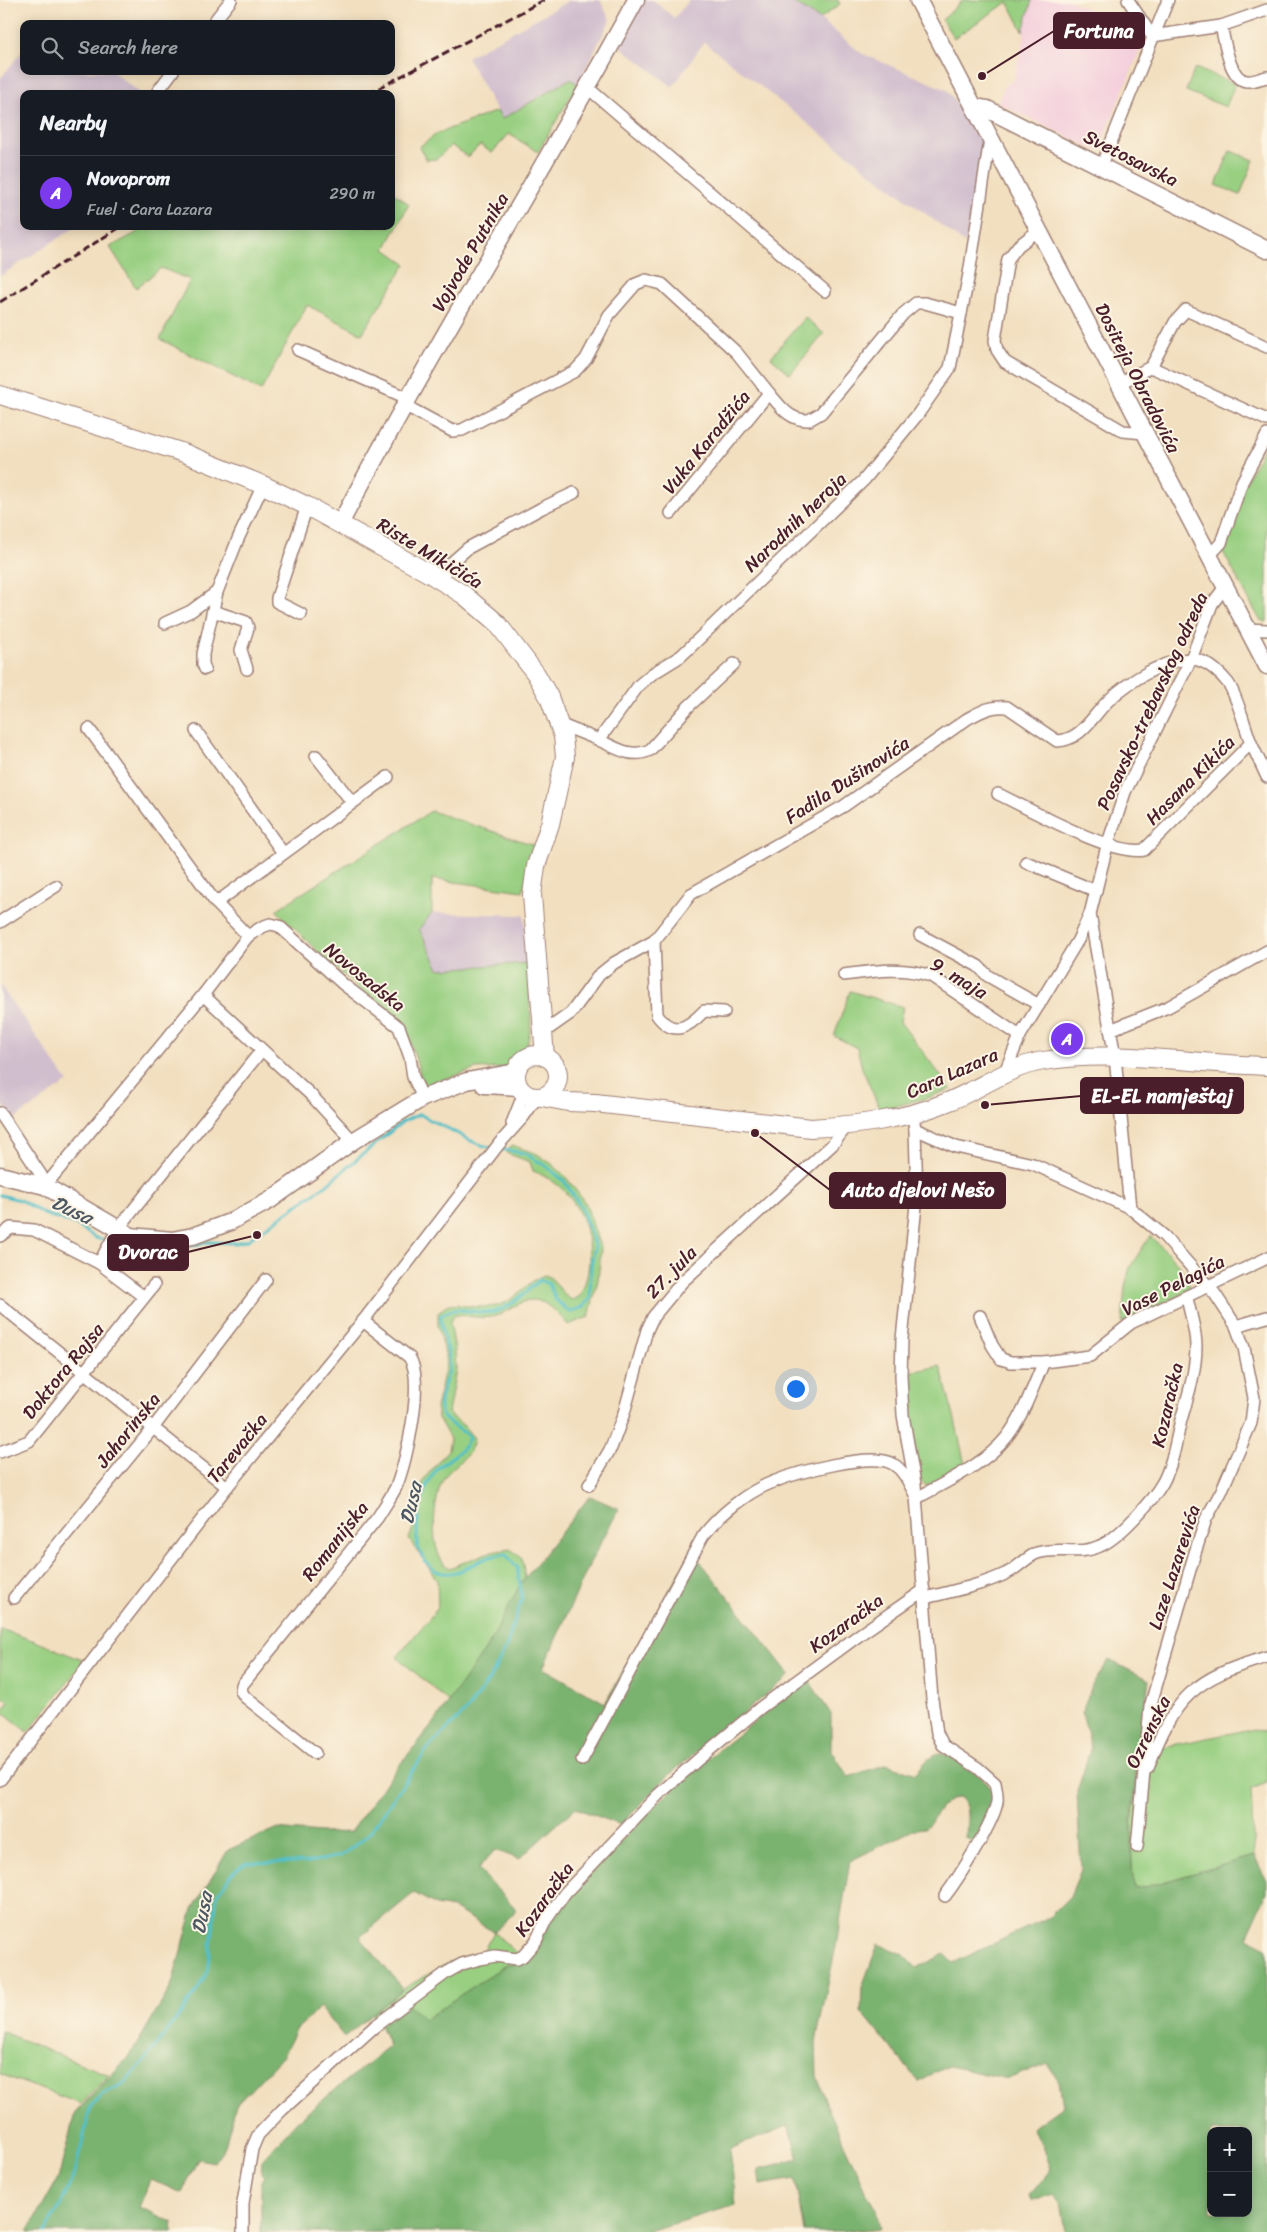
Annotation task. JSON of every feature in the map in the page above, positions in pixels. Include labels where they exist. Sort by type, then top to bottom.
[{"type":"main road","name":"Riste Mikičića","points":[[0,395],[184,453],[263,484],[308,506],[440,580],[464,595],[497,624],[536,674],[549,697],[563,736],[565,757],[550,824],[536,866],[532,895],[544,1032],[536,1058]]},
{"type":"main road","name":"Riste Mikičića","points":[[536,1058],[534,1040],[541,993]]},
{"type":"main road","name":"Cara Lazara","points":[[528,1089],[568,1102],[595,1103],[812,1128],[914,1122],[1004,1074],[1020,1067],[1043,1061],[1081,1057],[1115,1057],[1267,1066]]},
{"type":"main road","points":[[536,1058],[555,1066],[557,1080],[552,1090],[528,1089],[520,1065],[536,1058]]},
{"type":"main road","name":"Cara Lazara","points":[[557,1080],[570,1094],[595,1103]]},
{"type":"street","points":[[215,20],[231,0]]},
{"type":"street","name":"Vojvode Putnika","points":[[340,524],[406,402],[588,88],[636,0]]},
{"type":"street","name":"Dositeja Obradovića","points":[[918,0],[990,140],[1040,230],[1208,557],[1267,666]]},
{"type":"street","points":[[1128,0],[1152,36]]},
{"type":"street","points":[[1102,166],[1152,36],[1168,0]]},
{"type":"street","points":[[1152,36],[1221,26],[1267,10]]},
{"type":"street","points":[[1221,26],[1233,71],[1238,78],[1248,81],[1267,77]]},
{"type":"street","points":[[159,90],[171,75]]},
{"type":"street","points":[[588,88],[825,291]]},
{"type":"street","name":"Svetosavska","points":[[974,107],[987,109],[1267,250]]},
{"type":"street","name":"Narodnih heroja","points":[[599,740],[639,685],[652,674],[681,656],[864,480],[918,414],[950,368],[962,313],[990,140]]},
{"type":"street","points":[[1040,230],[1018,246],[1008,259],[995,340],[996,350],[1005,362],[1123,430],[1144,433]]},
{"type":"street","name":"Vuka Karadžića","points":[[298,350],[406,402],[452,432],[462,430],[576,372],[586,359],[609,315],[636,284],[646,280],[662,284],[737,353],[769,394],[671,513]]},
{"type":"street","points":[[769,394],[786,412],[795,418],[809,420],[821,412],[903,314],[916,303],[925,303],[962,313]]},
{"type":"street","points":[[1118,384],[1152,367],[1175,322],[1186,310],[1267,348]]},
{"type":"street","points":[[1152,367],[1267,420]]},
{"type":"street","points":[[1208,557],[1221,543],[1242,482],[1267,435]]},
{"type":"street","points":[[205,669],[203,654],[217,592],[263,484]]},
{"type":"street","points":[[440,580],[451,563],[468,548],[542,508],[574,494]]},
{"type":"street","points":[[301,614],[282,606],[277,602],[276,598],[308,506]]},
{"type":"street","name":"Posavsko-trebavskog odreda","points":[[1004,1074],[1020,1036],[1078,940],[1090,914],[1107,846],[1125,792],[1191,660],[1212,604],[1225,587]]},
{"type":"street","points":[[165,623],[191,611],[217,592]]},
{"type":"street","points":[[213,611],[246,622],[248,628],[241,650],[247,669]]},
{"type":"street","points":[[1247,629],[1267,630]]},
{"type":"street","name":"Fadila Dušinovića","points":[[544,1032],[571,1013],[599,975],[614,963],[654,942],[691,894],[844,806],[967,719],[988,708],[1006,707],[1057,741],[1065,740],[1089,724],[1109,700],[1136,680],[1159,667],[1177,660],[1191,660]]},
{"type":"street","name":"Hasana Kikića","points":[[1107,846],[1135,852],[1144,850],[1251,744],[1229,684],[1217,671],[1199,660],[1191,660]]},
{"type":"street","points":[[559,724],[633,754],[643,753],[650,750],[688,706],[734,664]]},
{"type":"street","points":[[89,729],[216,903],[248,936]]},
{"type":"street","points":[[196,731],[283,853]]},
{"type":"street","points":[[1251,744],[1267,777]]},
{"type":"street","points":[[316,756],[352,802]]},
{"type":"street","points":[[216,903],[388,777]]},
{"type":"street","points":[[998,794],[1107,846]]},
{"type":"street","points":[[1026,862],[1096,891]]},
{"type":"street","points":[[0,922],[56,886]]},
{"type":"street","points":[[1090,914],[1115,1057],[1130,1208]]},
{"type":"street","name":"Novosadska","points":[[46,1186],[203,995],[248,936],[270,924],[279,926],[343,984],[399,1028],[410,1057],[413,1076],[424,1098]]},
{"type":"street","points":[[920,935],[978,966],[988,976],[1039,1005]]},
{"type":"street","points":[[654,942],[657,1015],[664,1025],[672,1028],[685,1028],[704,1011],[724,1012]]},
{"type":"street","points":[[1110,1030],[1168,1007],[1267,951]]},
{"type":"street","name":"9. maja","points":[[844,975],[887,969],[931,976],[1020,1036]]},
{"type":"street","points":[[203,995],[261,1051],[311,1095],[353,1142]]},
{"type":"street","points":[[101,1259],[116,1232],[261,1051]]},
{"type":"street","points":[[0,1175],[46,1186],[116,1232],[131,1236],[172,1240],[193,1236],[230,1222],[269,1201],[353,1142],[424,1098],[476,1079],[528,1089]]},
{"type":"street","name":"Tarevačka","points":[[0,1780],[227,1487],[364,1321],[496,1148],[518,1112],[528,1089]]},
{"type":"street","points":[[0,1113],[41,1174],[46,1186]]},
{"type":"street","points":[[914,1122],[916,1196],[902,1339],[901,1376],[903,1415],[916,1498],[932,1699],[937,1733],[943,1745],[978,1768],[995,1783],[998,1801],[988,1827],[954,1885],[945,1896]]},
{"type":"street","name":"Laze Lazarevića","points":[[914,1122],[956,1147],[1032,1164],[1130,1208],[1164,1236],[1206,1287],[1215,1294],[1236,1326],[1244,1348],[1254,1398],[1251,1422],[1221,1492],[1206,1520],[1176,1613],[1150,1707],[1137,1847]]},
{"type":"street","name":"27. jula","points":[[589,1485],[611,1448],[621,1422],[647,1330],[653,1317],[682,1282],[832,1144],[847,1126]]},
{"type":"street","points":[[0,1236],[11,1228],[34,1230],[55,1241],[101,1259],[144,1297]]},
{"type":"street","name":"Vase Pelagića","points":[[980,1316],[992,1345],[1001,1360],[1011,1362],[1044,1362],[1090,1356],[1131,1323],[1187,1298],[1267,1258]]},
{"type":"street","name":"Jahorinska","points":[[14,1598],[153,1428],[266,1280]]},
{"type":"street","name":"Doktora Rajsa","points":[[0,1452],[29,1441],[154,1285]]},
{"type":"street","name":"Kozaračka","points":[[243,2232],[242,2203],[252,2149],[258,2135],[282,2110],[374,2027],[446,1973],[462,1964],[480,1958],[495,1956],[517,1958],[524,1956],[536,1941],[546,1920],[565,1893],[665,1789],[760,1708],[862,1633],[925,1594],[983,1583],[1008,1573],[1036,1554],[1060,1550],[1075,1552],[1102,1546],[1126,1526],[1152,1498],[1164,1481],[1171,1461],[1195,1367],[1196,1344],[1187,1298]]},
{"type":"street","points":[[0,1305],[227,1487]]},
{"type":"street","points":[[1236,1326],[1267,1317]]},
{"type":"street","name":"Romanijska","points":[[315,1753],[245,1697],[241,1691],[242,1685],[378,1517],[396,1488],[408,1451],[412,1428],[416,1374],[414,1364],[409,1357],[364,1321]]},
{"type":"street","points":[[916,1498],[966,1470],[992,1452],[1006,1438],[1015,1424],[1044,1362]]},
{"type":"street","points":[[582,1760],[703,1536],[713,1523],[740,1502],[772,1482],[849,1461],[878,1460],[892,1463],[902,1471],[916,1498]]},
{"type":"street","name":"Ozrenska","points":[[1142,1785],[1165,1728],[1187,1694],[1220,1673],[1267,1657]]},
{"type":"shaded area","points":[[570,0],[600,0],[610,20],[578,84],[570,79],[501,119],[467,57]]},
{"type":"shaded area","points":[[644,0],[653,0],[674,18],[690,0],[789,0],[820,19],[861,53],[947,90],[980,134],[983,146],[966,244],[871,173],[704,42],[673,87],[617,44]]},
{"type":"shaded area","points":[[1032,0],[1069,0],[1145,38],[1098,151],[998,103],[1005,85],[1014,80],[1025,35],[1023,31]]},
{"type":"shaded area","points":[[20,54],[20,75],[117,75],[136,90],[20,90],[20,230],[71,230],[0,276],[0,79]]},
{"type":"shaded area","points":[[432,913],[524,915],[528,963],[439,969],[419,929]]},
{"type":"shaded area","points":[[0,985],[68,1082],[13,1120],[0,1100]]},
{"type":"green space","points":[[789,0],[838,0],[840,4],[820,19]]},
{"type":"green space","points":[[963,0],[1032,0],[1023,31],[1008,2],[954,38],[942,20]]},
{"type":"green space","points":[[1195,68],[1235,84],[1226,107],[1186,91]]},
{"type":"green space","points":[[570,79],[578,84],[538,152],[509,134],[492,153],[480,145],[468,157],[451,145],[437,159],[426,160],[419,147],[438,133],[497,111],[502,119]]},
{"type":"green space","points":[[1230,151],[1254,160],[1240,195],[1216,185]]},
{"type":"green space","points":[[395,194],[409,204],[385,249],[406,264],[362,334],[307,305],[261,391],[160,339],[190,280],[161,268],[136,288],[110,247],[142,230],[395,230]]},
{"type":"green space","points":[[805,317],[824,334],[790,374],[771,357]]},
{"type":"green space","points":[[1267,442],[1267,622],[1260,620],[1222,550],[1243,487]]},
{"type":"green space","points":[[431,811],[534,845],[523,891],[432,879],[432,913],[419,929],[439,969],[528,963],[531,1023],[527,1048],[509,1068],[476,1069],[424,1086],[407,1031],[321,955],[276,910]]},
{"type":"green space","points":[[850,991],[903,1007],[900,1022],[951,1089],[927,1098],[880,1110],[862,1068],[857,1048],[834,1036]]},
{"type":"green space","points":[[512,1145],[537,1154],[552,1164],[565,1176],[586,1204],[601,1250],[598,1280],[589,1317],[568,1325],[548,1306],[536,1300],[523,1302],[491,1317],[455,1315],[450,1321],[456,1370],[448,1413],[464,1426],[474,1438],[470,1451],[448,1473],[440,1487],[434,1526],[438,1552],[443,1562],[450,1568],[487,1553],[510,1549],[522,1558],[525,1579],[491,1641],[449,1702],[397,1657],[438,1608],[437,1580],[409,1539],[419,1512],[420,1493],[424,1479],[448,1450],[450,1439],[438,1418],[436,1408],[447,1361],[438,1326],[438,1313],[448,1304],[488,1307],[503,1304],[535,1279],[545,1275],[553,1280],[565,1295],[572,1300],[579,1297],[585,1285],[588,1271],[588,1242],[585,1228],[574,1202],[558,1185],[533,1171],[530,1162],[506,1153]]},
{"type":"green space","points":[[1150,1236],[1182,1269],[1187,1277],[1189,1291],[1122,1323],[1125,1286],[1130,1267]]},
{"type":"green space","points":[[940,1366],[965,1465],[927,1486],[920,1481],[908,1407],[906,1373]]},
{"type":"green space","points":[[590,1496],[619,1509],[591,1561],[543,1668],[605,1703],[692,1551],[790,1675],[669,1775],[621,1825],[575,1808],[519,1859],[495,1850],[478,1869],[517,1910],[494,1932],[453,1908],[436,1905],[414,1893],[360,1937],[403,1989],[344,2037],[320,2007],[296,2030],[283,2056],[236,2105],[225,2146],[214,2162],[198,2159],[182,2193],[151,2180],[139,2207],[173,2222],[172,2232],[28,2232],[58,2179],[75,2113],[131,2054],[171,1987],[193,1909],[228,1850],[276,1829],[321,1833],[350,1832],[397,1768],[434,1723],[491,1641],[521,1583]]},
{"type":"green space","points":[[0,1629],[85,1661],[28,1732],[3,1712],[9,1702],[0,1694]]},
{"type":"green space","points":[[1109,1660],[1149,1680],[1135,1784],[1131,1836],[1134,1888],[1146,1887],[1254,1856],[1267,1881],[1267,1893],[1247,1937],[1267,1947],[1267,2232],[1065,2232],[1060,2202],[1054,2195],[1032,2201],[1030,2195],[1051,2169],[1043,2146],[1032,2128],[1063,2106],[1059,2081],[1047,2063],[1008,2079],[949,2066],[918,2081],[861,2011],[862,1987],[878,1944],[903,1954],[917,1968],[944,1954],[953,1963],[1049,1917],[1070,1896],[1081,1870],[1077,1792],[1091,1747],[1082,1712],[1092,1686]]},
{"type":"green space","points":[[808,1679],[831,1714],[831,1749],[848,1777],[887,1764],[916,1774],[926,1762],[939,1754],[955,1758],[974,1770],[989,1787],[993,1795],[990,1812],[975,1842],[966,1838],[966,1810],[963,1800],[959,1797],[947,1802],[925,1828],[915,1829],[850,1861],[836,1946],[816,2042],[817,2076],[829,2111],[876,2210],[880,2228],[843,2232],[804,2232],[795,2179],[760,2185],[758,2169],[799,2159],[788,2126],[730,2149],[736,2205],[645,2232],[261,2232],[261,2181],[264,2176],[261,2173],[262,2160],[297,2121],[389,2046],[381,2027],[408,2005],[425,2019],[504,1966],[525,1962],[555,1909],[662,1799],[706,1760]]},
{"type":"green space","points":[[1247,1730],[1267,1731],[1267,1783],[1251,1789],[1254,1856],[1146,1887],[1134,1888],[1132,1835],[1141,1749],[1152,1749]]},
{"type":"green space","points":[[494,1932],[526,1962],[504,1966],[425,2019],[381,2027],[372,2015],[403,1989],[429,1974],[450,1962],[483,1951]]},
{"type":"green space","points":[[0,2031],[109,2075],[81,2104],[0,2074]]},
{"type":"waterway","name":"Dusa","points":[[0,1195],[20,1200],[44,1214],[74,1224],[96,1238],[138,1250],[157,1252],[209,1242],[235,1243],[248,1240],[326,1185],[402,1122],[420,1114],[470,1140],[493,1148]]},
{"type":"waterway","name":"Dusa","points":[[45,2232],[65,2196],[75,2172],[91,2106],[100,2096],[126,2082],[190,2001],[208,1972],[217,1895],[234,1871],[246,1863],[309,1862],[341,1856],[368,1835],[429,1747],[468,1709],[489,1680],[506,1648],[522,1598],[517,1567],[505,1554],[484,1559],[453,1573],[439,1572],[428,1564],[422,1556],[417,1542],[419,1514],[427,1484],[437,1469],[464,1447],[469,1437],[448,1422],[440,1410],[440,1399],[449,1370],[449,1356],[442,1330],[441,1316],[453,1310],[487,1313],[501,1310],[519,1299],[540,1280],[549,1284],[556,1300],[570,1312],[583,1307],[590,1298],[591,1265],[595,1247],[581,1207],[564,1181],[543,1164],[524,1153],[499,1149]]},
{"type":"railway","points":[[375,90],[544,0]]},
{"type":"railway","points":[[0,302],[116,230]]},
{"type":"place","name":"Fortuna","points":[[982,76]]},
{"type":"place","name":"Novoprom","points":[[1067,1039]]},
{"type":"place","name":"EL-EL namještaj","points":[[985,1105]]},
{"type":"place","name":"Auto djelovi Nešo","points":[[755,1133]]},
{"type":"place","name":"Dvorac","points":[[257,1235]]}]
